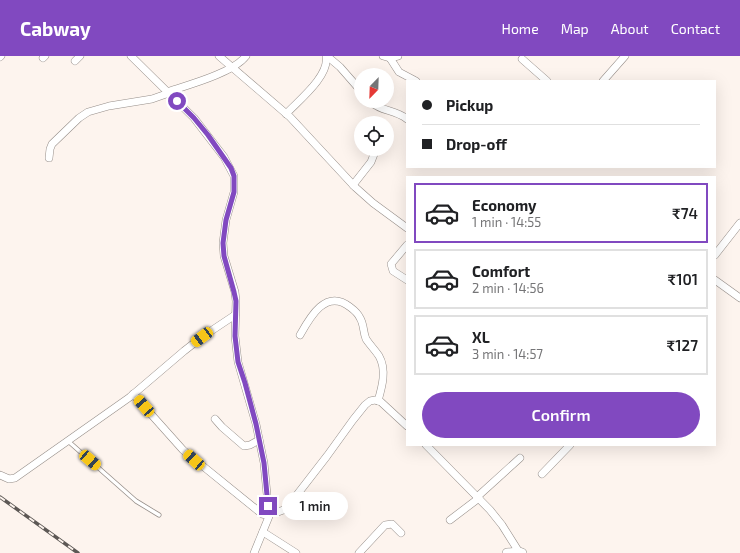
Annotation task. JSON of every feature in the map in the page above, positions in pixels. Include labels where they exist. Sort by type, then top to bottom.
[{"type":"street","points":[[131,56],[194,118],[231,168],[234,176],[234,192],[226,220],[223,243],[224,256],[236,301],[236,347],[238,362],[245,383],[259,440],[264,463],[268,506],[272,512]]},
{"type":"street","points":[[219,56],[298,125],[353,185],[373,203],[406,227]]},
{"type":"street","points":[[49,158],[52,144],[79,118],[88,112],[109,106],[152,99],[232,68],[241,62],[246,56]]},
{"type":"street","points":[[286,114],[317,81],[325,66],[326,56]]},
{"type":"street","points":[[326,56],[340,67],[354,83]]},
{"type":"street","points":[[386,57],[394,58],[398,56]]},
{"type":"street","points":[[604,80],[625,56]]},
{"type":"street","points":[[386,57],[399,72],[414,80]]},
{"type":"street","points":[[522,59],[546,80]]},
{"type":"street","points":[[381,108],[391,110],[406,118]]},
{"type":"street","points":[[353,185],[371,162],[373,156]]},
{"type":"street","points":[[716,254],[740,223]]},
{"type":"street","points":[[406,246],[391,264],[393,271],[406,279]]},
{"type":"street","points":[[716,281],[740,298]]},
{"type":"street","points":[[300,335],[310,317],[323,305],[336,300],[341,301],[356,312],[363,323],[366,339],[380,358],[382,365],[384,374],[378,401]]},
{"type":"street","points":[[0,475],[6,479],[12,480],[133,394],[202,337],[235,315]]},
{"type":"street","points":[[133,394],[194,460],[262,514],[278,512],[286,508],[353,420],[370,401],[378,401],[388,407],[406,425]]},
{"type":"street","points":[[215,419],[244,446],[250,445],[259,440]]},
{"type":"street","points":[[429,446],[502,525],[520,552],[507,553]]},
{"type":"street","points":[[542,474],[569,446]]},
{"type":"street","points":[[450,520],[478,498],[520,458]]},
{"type":"street","points":[[254,553],[272,512]]},
{"type":"street","points":[[359,553],[385,525],[392,524],[401,532]]},
{"type":"street","points":[[263,532],[296,553]]},
{"type":"lane","points":[[68,441],[136,501],[159,515]]},
{"type":"railway","points":[[0,497],[78,553]]},
{"type":"route","points":[[177,101],[208,135],[231,168],[234,176],[234,192],[226,220],[224,234],[224,256],[236,301],[235,336],[238,362],[256,424],[264,463],[268,506]]}]
